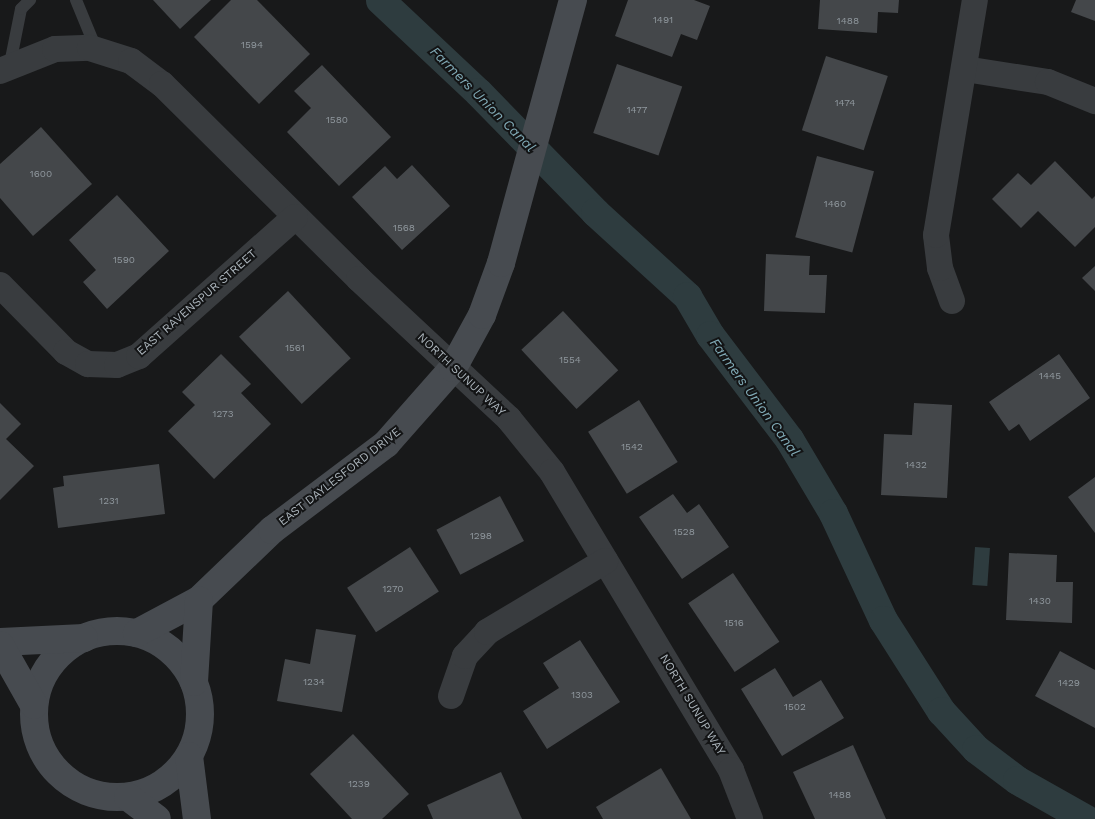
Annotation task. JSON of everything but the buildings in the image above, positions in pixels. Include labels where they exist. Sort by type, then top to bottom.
[{"type":"street","name":"EAST DAYLESFORD DRIVE","points":[[137,634],[199,600],[272,530],[386,444],[453,368],[482,315],[526,170],[573,0]]},
{"type":"street","points":[[952,301],[940,268],[936,235],[976,0]]},
{"type":"street","name":"NORTH SUNUP WAY","points":[[5,68],[55,50],[97,51],[131,61],[162,84],[295,216],[531,443],[605,561],[731,770],[750,819]]},
{"type":"street","points":[[965,69],[1048,82],[1095,101]]},
{"type":"street","name":"EAST RAVENSPUR STREET","points":[[0,285],[66,352],[88,364],[117,365],[139,356],[295,216]]},
{"type":"street","points":[[451,696],[465,656],[487,632],[605,561]]},
{"type":"street","points":[[197,819],[189,756],[199,715],[194,682],[199,600]]},
{"type":"street","points":[[34,705],[0,644],[84,638],[112,631],[137,634],[161,643],[180,660],[194,682]]},
{"type":"street","points":[[84,638],[60,654],[42,678],[34,705],[35,730],[43,754],[58,774],[87,791],[128,797],[157,819]]},
{"type":"street","points":[[128,797],[166,780],[189,756]]},
{"type":"lane","points":[[5,68],[21,9],[30,0]]},
{"type":"lane","points":[[76,0],[97,51]]},
{"type":"shaded area","points":[[975,547],[990,548],[987,586],[972,585]]},
{"type":"waterway","name":"Farmers Union Canal","points":[[380,0],[478,92],[595,212],[687,296],[710,335],[789,439],[833,513],[883,620],[941,711],[976,749],[1017,780],[1086,819]]}]
